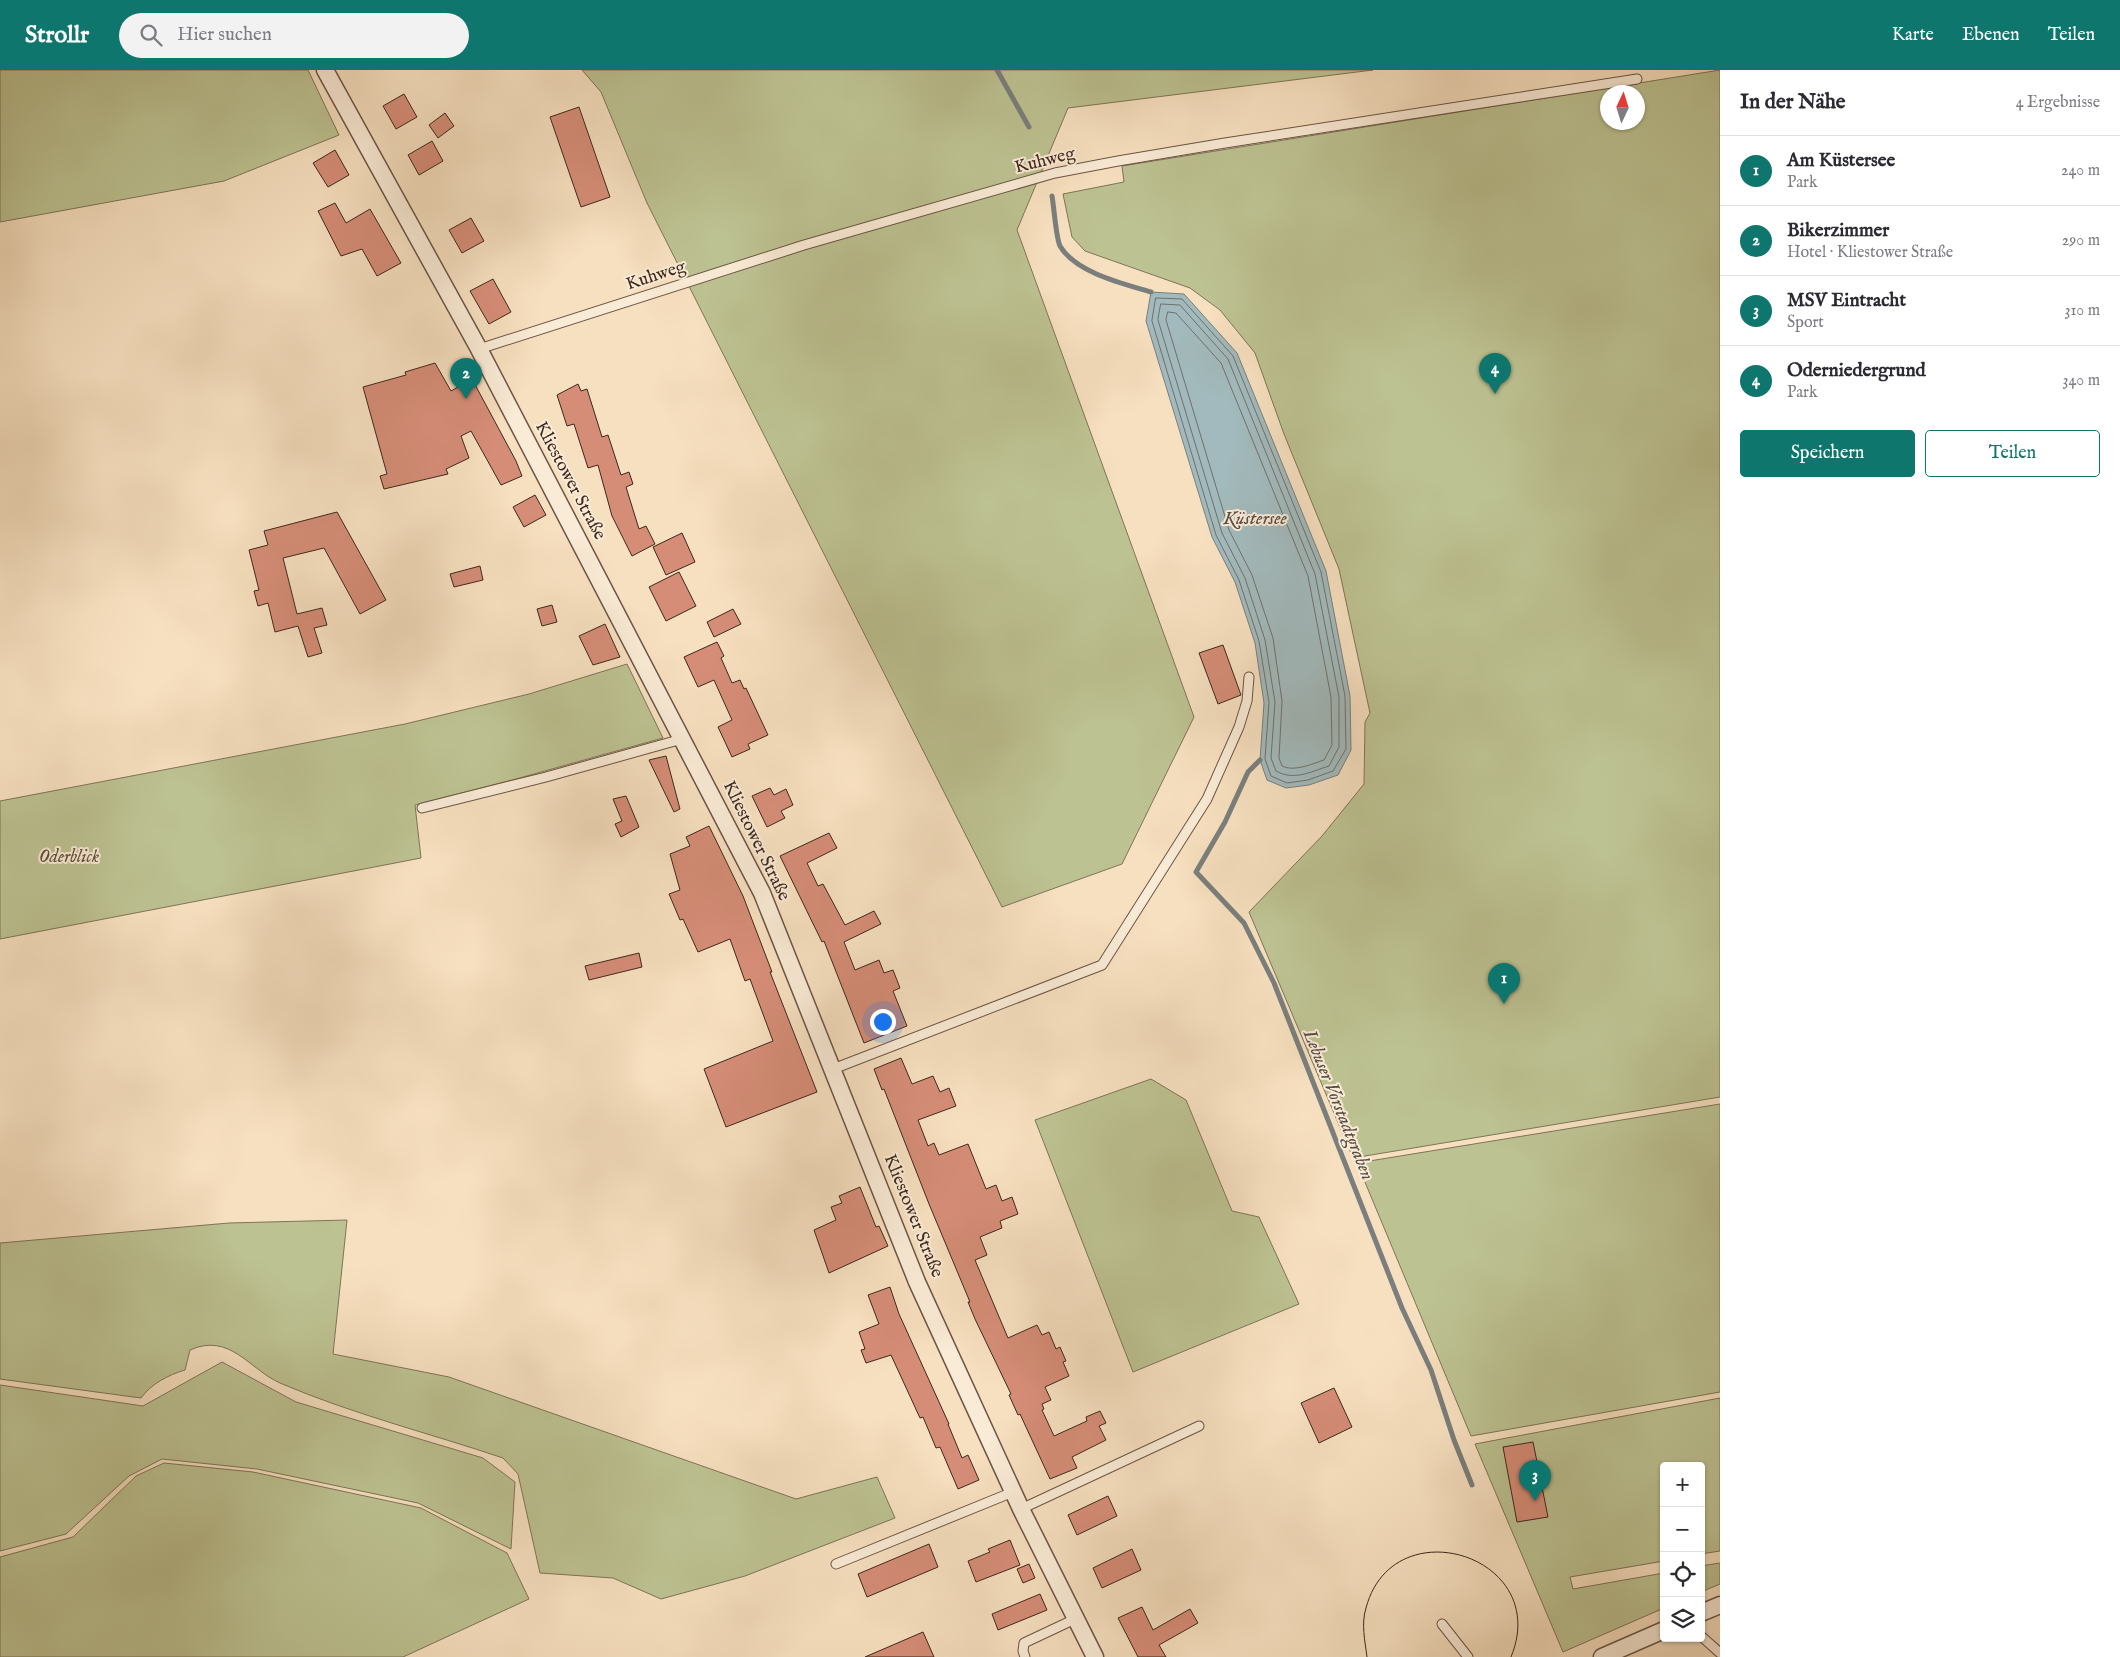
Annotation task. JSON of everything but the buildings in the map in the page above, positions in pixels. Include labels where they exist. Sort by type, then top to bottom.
[{"type":"street","name":"Kliestower Straße","points":[[325,70],[478,349],[762,893],[917,1282],[1021,1509],[1095,1657]]},
{"type":"street","points":[[1705,1612],[1720,1605]]},
{"type":"street","points":[[1602,1657],[1660,1632]]},
{"type":"lane","name":"Kuhweg","points":[[478,349],[804,245],[1055,173],[1147,156],[1637,79]]},
{"type":"lane","points":[[833,1069],[1102,965],[1207,799],[1248,701],[1249,677]]},
{"type":"lane","points":[[422,808],[546,778],[682,739]]},
{"type":"lane","points":[[1021,1509],[1199,1426]]},
{"type":"lane","points":[[836,1564],[1014,1492]]},
{"type":"lane","points":[[1025,1657],[1023,1651],[1024,1643],[1075,1619]]},
{"type":"lane","points":[[1442,1624],[1468,1657]]},
{"type":"lane","points":[[1705,1640],[1720,1653]]},
{"type":"green space","points":[[0,70],[308,70],[339,135],[224,181],[0,222]]},
{"type":"green space","points":[[582,70],[1373,70],[1068,108],[1017,230],[1194,717],[1122,864],[1002,907],[647,203],[601,92]]},
{"type":"green space","points":[[1720,70],[1720,1097],[1353,1158],[1249,912],[1322,836],[1364,784],[1365,722],[1370,713],[1339,569],[1284,434],[1255,353],[1220,310],[1190,288],[1085,251],[1072,237],[1063,194],[1124,182],[1122,166],[1600,89],[1600,130],[1645,130],[1645,85],[1627,85]]},
{"type":"green space","name":"Oderblick","points":[[627,664],[663,738],[415,805],[421,858],[0,939],[0,801],[405,724],[529,694]]},
{"type":"green space","points":[[1151,1079],[1186,1100],[1232,1211],[1259,1217],[1299,1304],[1133,1372],[1035,1120]]},
{"type":"green space","points":[[1720,1104],[1720,1392],[1471,1436],[1357,1163]]},
{"type":"green space","points":[[347,1220],[333,1354],[449,1377],[796,1499],[877,1477],[895,1518],[745,1576],[661,1599],[613,1578],[540,1573],[518,1474],[503,1458],[363,1414],[307,1394],[269,1377],[228,1349],[217,1346],[204,1346],[190,1350],[185,1370],[160,1381],[141,1398],[0,1379],[0,1243],[229,1223]]},
{"type":"green space","points":[[222,1362],[296,1402],[483,1458],[515,1482],[511,1549],[418,1503],[257,1469],[162,1459],[129,1476],[66,1534],[0,1551],[0,1385],[143,1406]]},
{"type":"green space","points":[[1720,1398],[1720,1551],[1705,1553],[1705,1462],[1660,1462],[1660,1562],[1570,1577],[1573,1589],[1660,1574],[1660,1610],[1563,1652],[1475,1444]]},
{"type":"green space","points":[[164,1463],[253,1472],[421,1508],[507,1553],[529,1599],[403,1657],[0,1657],[0,1557],[73,1537],[136,1476]]},
{"type":"green space","points":[[1720,1563],[1720,1584],[1705,1590],[1705,1565]]},
{"type":"water","name":"Küstersee","points":[[1151,292],[1184,294],[1237,353],[1326,571],[1350,696],[1351,750],[1338,775],[1309,785],[1286,788],[1267,780],[1260,760],[1264,703],[1255,643],[1235,582],[1212,537],[1146,321]]},
{"type":"waterway","name":"Lebuser Vorstadtgraben","points":[[997,70],[1029,127]]},
{"type":"waterway","name":"Lebuser Vorstadtgraben","points":[[1052,196],[1060,246],[1067,255],[1077,263],[1101,276],[1151,292]]},
{"type":"waterway","name":"Lebuser Vorstadtgraben","points":[[1260,760],[1248,772],[1225,822],[1196,872],[1244,923],[1274,983],[1402,1308],[1431,1370],[1454,1440],[1472,1485]]},
{"type":"tram line","points":[[1367,1657],[1364,1632],[1366,1608],[1382,1577],[1406,1558],[1435,1552],[1464,1556],[1491,1570],[1510,1592],[1518,1622],[1511,1657]]},
{"type":"place","name":"Oderniedergrund","points":[[1495,394]]},
{"type":"place","name":"Bikerzimmer","points":[[466,399]]},
{"type":"place","name":"Am Küstersee","points":[[1504,1004]]},
{"type":"place","name":"MSV Eintracht","points":[[1535,1501]]}]
